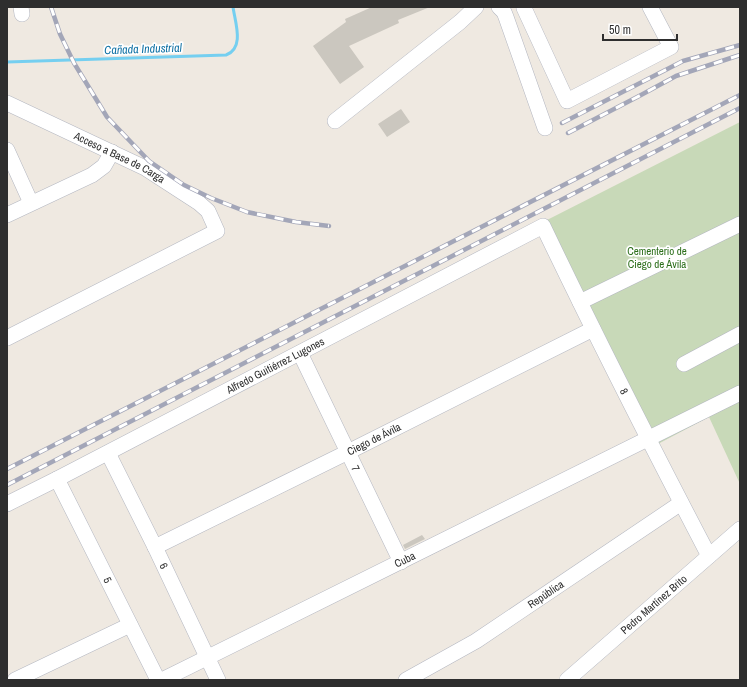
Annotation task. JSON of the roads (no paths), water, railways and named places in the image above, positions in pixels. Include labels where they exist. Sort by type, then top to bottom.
[{"type":"street","points":[[335,121],[460,22],[476,7]]},
{"type":"street","points":[[499,7],[504,12],[506,17],[545,128]]},
{"type":"street","points":[[525,7],[524,8],[567,101],[671,47],[650,7]]},
{"type":"street","name":"Acceso a Base de Carga","points":[[7,103],[145,168],[199,203],[208,212],[217,231],[7,338]]},
{"type":"street","points":[[7,150],[31,203]]},
{"type":"street","points":[[7,215],[92,175],[104,166],[112,152]]},
{"type":"street","points":[[580,302],[740,224]]},
{"type":"street","name":"8","points":[[543,226],[648,439],[709,556]]},
{"type":"street","name":"Alfredo Guitiérrez Lugones","points":[[7,504],[108,453],[543,226]]},
{"type":"street","name":"Ciego de Ávila","points":[[155,548],[593,329]]},
{"type":"street","points":[[684,364],[740,334]]},
{"type":"street","name":"7","points":[[300,353],[401,562]]},
{"type":"street","name":"Cuba","points":[[162,680],[740,393]]},
{"type":"street","name":"6","points":[[108,453],[218,680]]},
{"type":"street","name":"5","points":[[57,479],[158,680]]},
{"type":"street","name":"República","points":[[406,680],[476,640],[681,503]]},
{"type":"street","name":"Pedro Martínez Brito","points":[[567,680],[740,529]]},
{"type":"street","points":[[15,680],[130,625]]},
{"type":"waterway","name":"Cañada Industrial","points":[[7,62],[226,55],[232,52],[237,41],[237,27],[233,7]]},
{"type":"railway","points":[[51,7],[60,34],[74,63],[107,117],[149,161],[184,185],[211,198],[247,212],[296,222],[329,226]]},
{"type":"railway","points":[[562,123],[683,61],[740,45]]},
{"type":"railway","points":[[568,133],[676,76],[740,55]]},
{"type":"railway","points":[[7,469],[740,95]]},
{"type":"railway","points":[[7,485],[740,108]]},
{"type":"park label","name":"Cementerio de Ciego de Ávila","points":[[657,257]]}]
